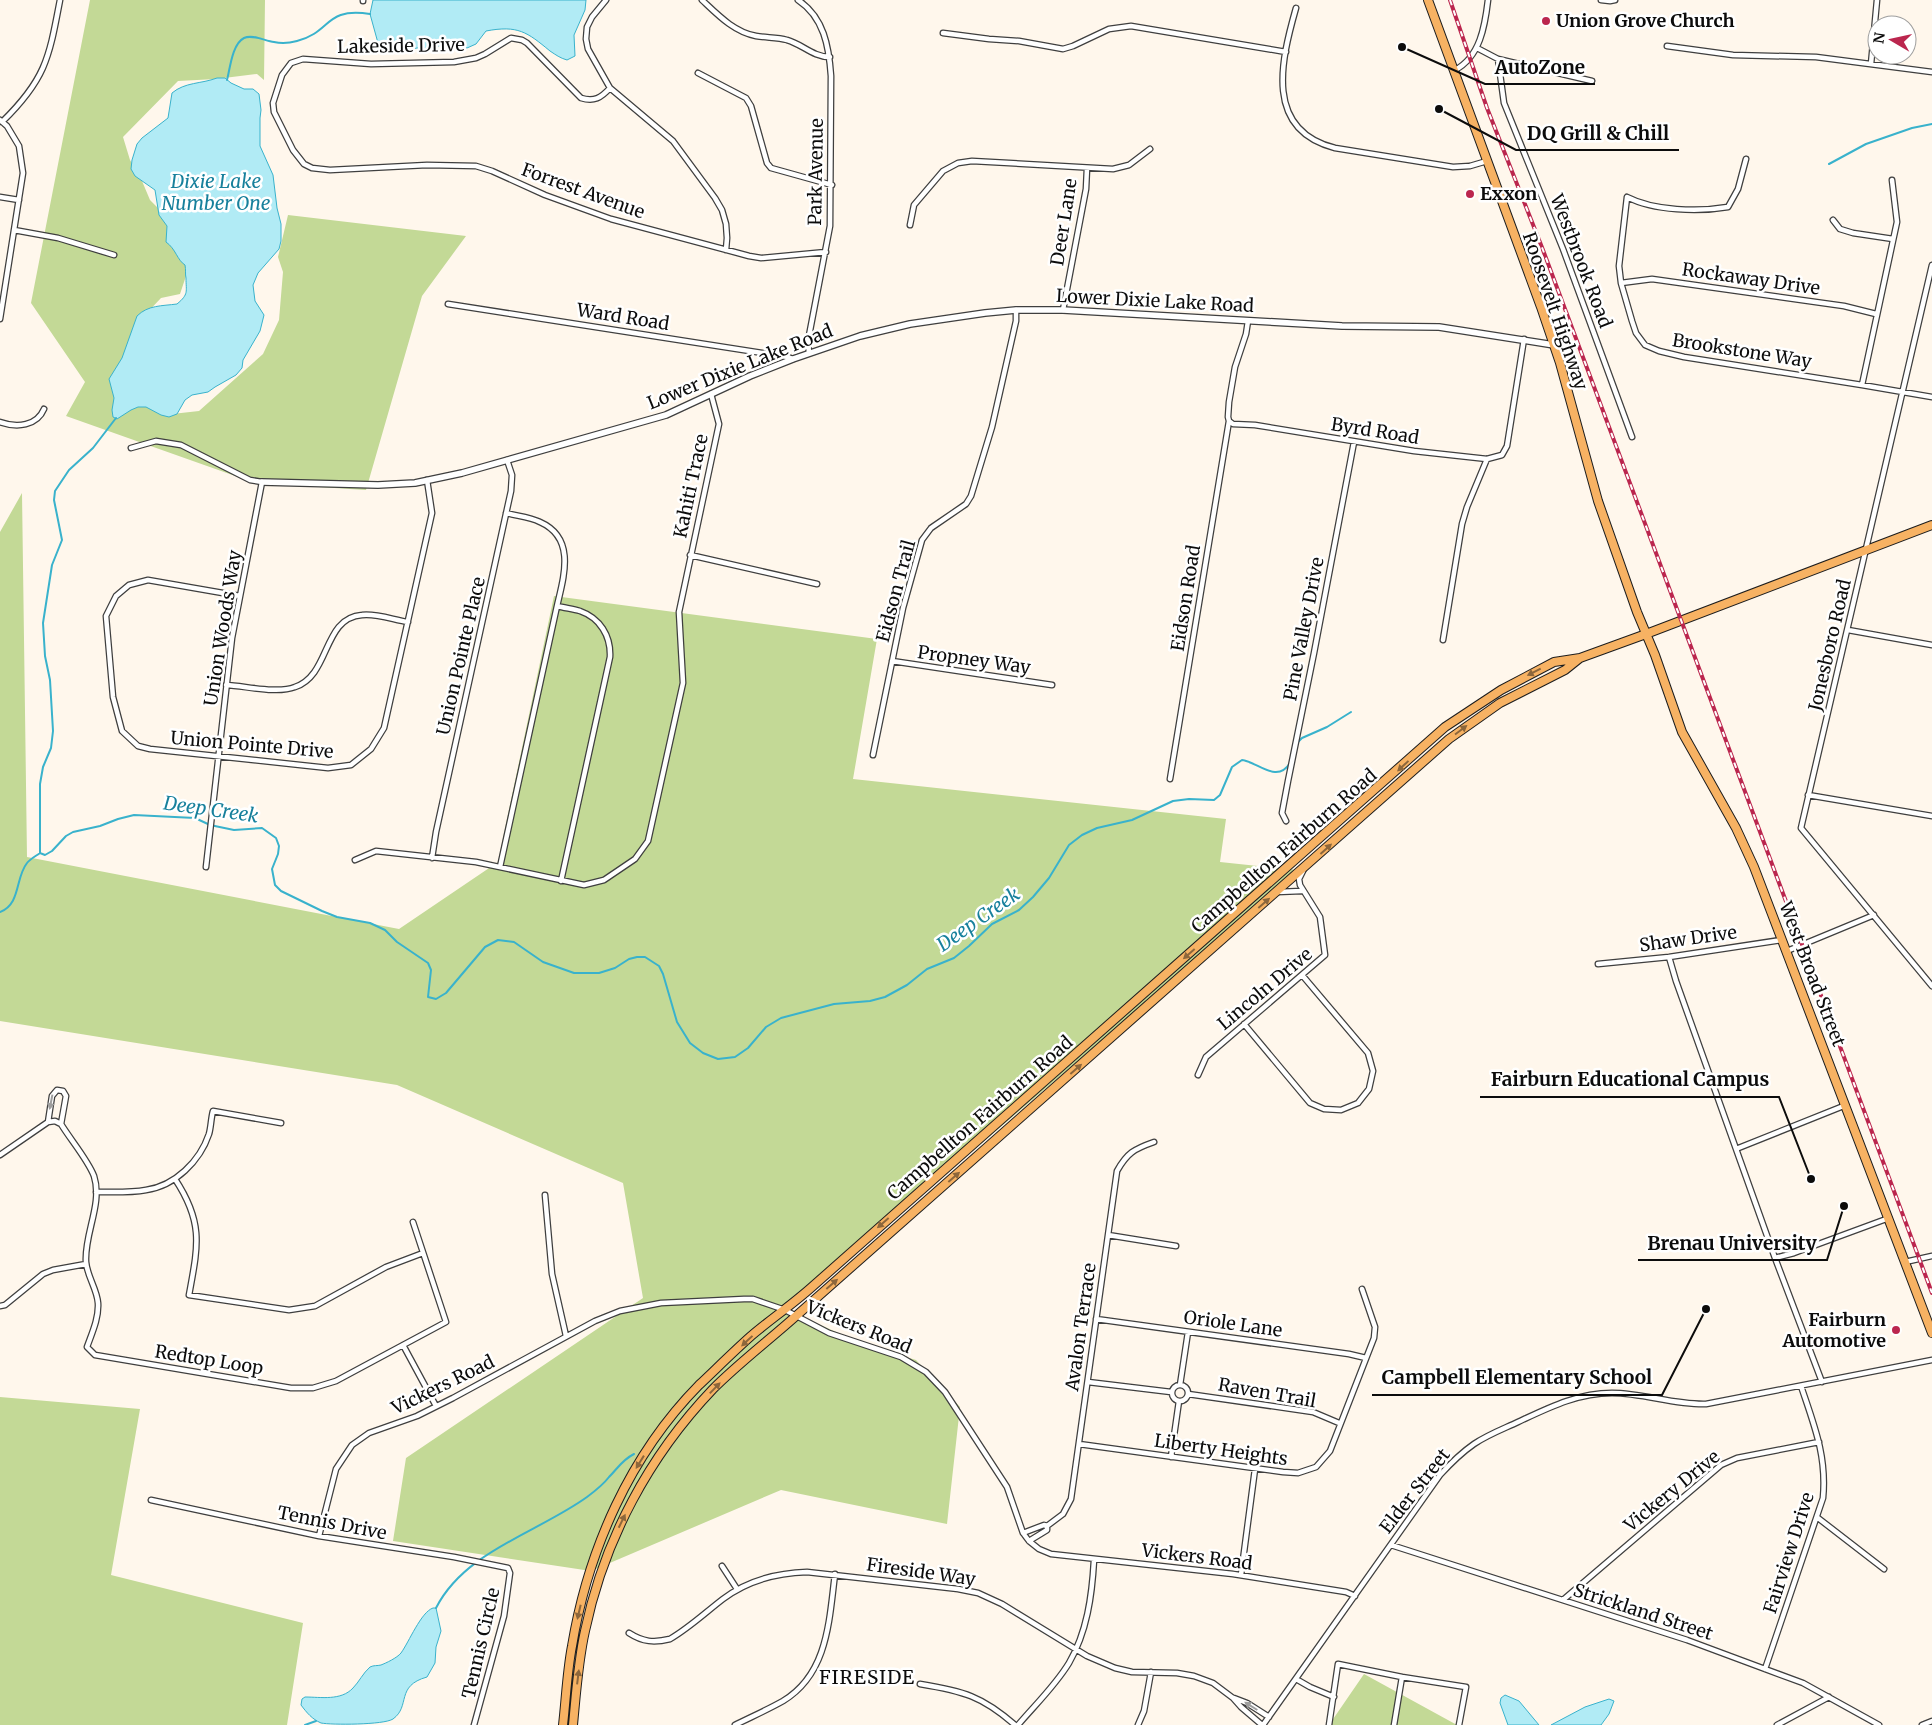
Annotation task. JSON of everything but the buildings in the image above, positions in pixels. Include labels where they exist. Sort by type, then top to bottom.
[{"type":"main road","name":"Roosevelt Highway","points":[[1428,0],[1455,70],[1486,161],[1536,291],[1554,345],[1598,500],[1646,634]]},
{"type":"main road","name":"Campbellton Fairburn Road","points":[[563,1725],[570,1660],[580,1607],[598,1549],[628,1482],[657,1436],[686,1400],[752,1336],[785,1310],[1445,727],[1482,702],[1554,662],[1580,658],[1932,525]]},
{"type":"main road","name":"West Broad Street","points":[[1646,634],[1682,732],[1736,828],[1754,866],[1932,1333]]},
{"type":"main road","name":"Campbellton Fairburn Road","points":[[573,1725],[582,1648],[594,1596],[612,1545],[637,1492],[667,1445],[702,1402],[742,1362],[1433,753],[1466,726],[1508,698],[1565,670],[1580,658]]},
{"type":"street","points":[[0,319],[3,286],[23,173],[21,156],[14,137],[1,121],[30,93],[40,77],[52,43],[60,0]]},
{"type":"street","points":[[606,0],[592,17],[587,27],[586,39],[588,50],[610,88],[673,141],[715,198],[722,210],[726,224],[726,250]]},
{"type":"street","points":[[702,0],[728,23],[742,32],[787,40],[817,56],[830,57]]},
{"type":"street","name":"Park Avenue","points":[[798,0],[811,10],[821,28],[830,57],[831,76],[832,185],[830,226],[808,341],[809,354]]},
{"type":"street","points":[[1455,70],[1466,63],[1477,48],[1488,0]]},
{"type":"street","points":[[1601,0],[1615,0]]},
{"type":"street","points":[[1876,15],[1877,0]]},
{"type":"street","points":[[1296,8],[1286,52],[1282,84],[1286,107],[1298,127],[1319,143],[1335,148],[1453,167],[1470,166],[1486,161]]},
{"type":"street","points":[[943,33],[989,39],[1019,40],[1063,48],[1073,46],[1109,29],[1131,26],[1286,52]]},
{"type":"street","name":"Lakeside Drive","points":[[330,170],[312,168],[304,164],[293,150],[274,112],[273,103],[282,75],[291,63],[303,59],[371,64],[454,62],[476,58],[490,52],[506,40],[516,38],[527,43],[581,98],[588,100],[596,99],[603,96],[610,88]]},
{"type":"street","points":[[1667,46],[1733,55],[1816,57],[1867,63]]},
{"type":"street","points":[[1477,48],[1498,59],[1592,81]]},
{"type":"street","name":"Westbrook Road","points":[[1498,59],[1504,103],[1564,249],[1632,437]]},
{"type":"street","points":[[1879,65],[1932,72]]},
{"type":"street","points":[[698,74],[746,98],[751,106],[767,163],[771,168],[832,185]]},
{"type":"street","points":[[910,225],[914,205],[943,170],[958,163],[972,162],[1113,170],[1129,165],[1150,149]]},
{"type":"street","name":"Brookstone Way","points":[[1746,159],[1738,189],[1728,207],[1697,211],[1639,203],[1627,197],[1619,266],[1636,333],[1645,345],[1684,357],[1932,398]]},
{"type":"street","name":"Forrest Avenue","points":[[330,170],[427,165],[476,166],[492,171],[545,195],[611,219],[726,250],[761,258],[826,252]]},
{"type":"street","name":"Deer Lane","points":[[1063,310],[1086,189],[1086,168]]},
{"type":"street","points":[[1862,385],[1897,222],[1892,180]]},
{"type":"street","points":[[0,197],[19,200]]},
{"type":"street","points":[[1833,220],[1840,229],[1852,233],[1893,239]]},
{"type":"street","points":[[14,230],[58,238],[114,255]]},
{"type":"street","name":"Jonesboro Road","points":[[1874,915],[1801,828],[1932,265]]},
{"type":"street","name":"Rockaway Drive","points":[[1622,283],[1652,279],[1844,306],[1876,314]]},
{"type":"street","name":"Ward Road","points":[[448,304],[749,350],[793,359]]},
{"type":"street","name":"Eidson Trail","points":[[873,755],[903,608],[922,540],[931,528],[966,504],[971,496],[996,408],[1016,321],[1016,310]]},
{"type":"street","name":"Lower Dixie Lake Road","points":[[131,448],[156,441],[181,444],[250,480],[262,482],[378,485],[427,480],[464,473],[660,417],[793,359],[860,336],[910,324],[984,312],[1063,310],[1342,326],[1439,327],[1554,345]]},
{"type":"street","points":[[1229,421],[1228,409],[1234,367],[1246,334],[1248,321]]},
{"type":"street","points":[[1443,640],[1462,524],[1467,507],[1487,460],[1502,455],[1506,446],[1524,339]]},
{"type":"street","name":"Kahiti Trace","points":[[355,860],[376,851],[500,867],[584,885],[604,880],[635,859],[648,841],[682,683],[679,612],[719,424],[711,394]]},
{"type":"street","points":[[0,422],[13,425],[29,424],[38,418],[44,409]]},
{"type":"street","name":"Byrd Road","points":[[1229,421],[1233,424],[1255,425],[1414,452],[1487,460]]},
{"type":"street","name":"Eidson Road","points":[[1170,778],[1229,421]]},
{"type":"street","name":"Pine Valley Drive","points":[[1286,820],[1282,813],[1354,442]]},
{"type":"street","name":"Union Pointe Place","points":[[432,858],[436,832],[511,491],[512,476],[507,460]]},
{"type":"street","name":"Union Pointe Drive","points":[[240,596],[148,580],[129,584],[116,596],[106,616],[113,697],[122,731],[138,746],[150,749],[328,768],[351,765],[371,749],[384,728],[432,512],[427,480]]},
{"type":"street","name":"Union Woods Way","points":[[206,867],[232,638],[262,482]]},
{"type":"street","points":[[500,867],[566,565],[563,547],[550,527],[539,521],[506,513]]},
{"type":"street","points":[[690,556],[817,584]]},
{"type":"street","points":[[557,606],[580,611],[593,617],[607,635],[611,647],[562,881]]},
{"type":"street","points":[[226,684],[278,690],[296,687],[313,675],[336,629],[348,618],[364,614],[408,622]]},
{"type":"street","points":[[1848,630],[1932,645]]},
{"type":"street","name":"Propney Way","points":[[892,661],[1052,685]]},
{"type":"street","points":[[1808,795],[1932,816]]},
{"type":"street","points":[[1276,892],[1302,890],[1299,879],[1304,868]]},
{"type":"street","name":"Lincoln Drive","points":[[1198,1075],[1206,1057],[1325,955],[1320,917],[1302,890]]},
{"type":"street","points":[[1787,951],[1874,915],[1932,986]]},
{"type":"street","name":"Shaw Drive","points":[[1598,964],[1670,957],[1782,940]]},
{"type":"street","points":[[1670,957],[1672,970],[1736,1149],[1822,1382]]},
{"type":"street","points":[[1244,1024],[1310,1103],[1324,1109],[1341,1110],[1358,1103],[1369,1089],[1373,1071],[1368,1053],[1302,975]]},
{"type":"street","points":[[0,1155],[48,1122],[54,1121],[61,1124],[66,1096],[64,1091],[57,1090],[52,1096],[48,1122]]},
{"type":"street","points":[[1736,1149],[1846,1105]]},
{"type":"street","points":[[96,1192],[146,1190],[175,1179],[192,1164],[202,1149],[209,1133],[212,1111],[281,1123]]},
{"type":"street","name":"Redtop Loop","points":[[61,1124],[93,1174],[96,1192],[86,1249],[86,1264],[98,1303],[96,1322],[86,1347],[95,1355],[291,1388],[313,1388],[336,1381],[446,1322],[413,1222]]},
{"type":"street","name":"Avalon Terrace","points":[[1030,1541],[1047,1530],[1047,1526],[1063,1514],[1071,1499],[1117,1171],[1124,1159],[1135,1148],[1154,1142]]},
{"type":"street","points":[[175,1179],[186,1195],[193,1211],[197,1230],[198,1246],[189,1295],[289,1310],[315,1306],[386,1267],[424,1253]]},
{"type":"street","points":[[545,1196],[552,1274],[566,1336]]},
{"type":"street","points":[[1776,1258],[1889,1218]]},
{"type":"street","points":[[1108,1235],[1176,1246]]},
{"type":"street","points":[[1905,1262],[1932,1256]]},
{"type":"street","points":[[0,1306],[5,1305],[43,1274],[53,1270],[86,1264]]},
{"type":"street","name":"Liberty Heights","points":[[1079,1444],[1255,1469],[1298,1473],[1316,1467],[1330,1451],[1339,1423],[1374,1338],[1375,1327],[1362,1290]]},
{"type":"street","name":"Vickers Road","points":[[319,1536],[336,1470],[352,1445],[369,1434],[400,1423],[436,1406],[594,1321],[620,1311],[645,1305],[753,1299],[785,1310],[845,1339],[901,1357],[914,1363],[936,1381],[1007,1487],[1023,1533],[1040,1549],[1051,1554],[1240,1576],[1346,1592],[1355,1596]]},
{"type":"street","name":"Oriole Lane","points":[[1096,1319],[1366,1358]]},
{"type":"street","points":[[1180,1385],[1188,1332]]},
{"type":"street","points":[[403,1345],[436,1406]]},
{"type":"street","name":"Elder Street","points":[[1263,1725],[1440,1475],[1457,1458],[1489,1435],[1559,1403],[1585,1396],[1612,1393],[1678,1403],[1706,1404],[1932,1360]]},
{"type":"street","points":[[1088,1382],[1172,1392]]},
{"type":"street","points":[[1180,1385],[1187,1389],[1188,1394],[1184,1400],[1179,1401],[1174,1399],[1172,1392],[1174,1387],[1180,1385]]},
{"type":"street","name":"Fairview Drive","points":[[1765,1669],[1818,1518],[1823,1498],[1825,1479],[1823,1460],[1801,1386]]},
{"type":"street","name":"Raven Trail","points":[[1188,1394],[1313,1412],[1339,1423]]},
{"type":"street","points":[[1171,1457],[1179,1401]]},
{"type":"street","name":"Vickery Drive","points":[[1563,1600],[1721,1465],[1737,1458],[1819,1442]]},
{"type":"street","points":[[1240,1576],[1255,1469]]},
{"type":"street","name":"Tennis Drive","points":[[150,1500],[319,1536],[454,1557],[508,1568]]},
{"type":"street","points":[[1818,1518],[1884,1569]]},
{"type":"street","name":"Avalon Terrace","points":[[1023,1533],[1044,1525],[1047,1526]]},
{"type":"street","name":"Strickland Street","points":[[1391,1545],[1687,1640],[1803,1683],[1879,1725]]},
{"type":"street","points":[[920,1684],[954,1689],[976,1697],[1016,1725],[1059,1677],[1076,1650],[1088,1610],[1094,1560]]},
{"type":"street","points":[[722,1566],[737,1589]]},
{"type":"street","name":"Tennis Circle","points":[[474,1725],[504,1616],[510,1573],[508,1568]]},
{"type":"street","name":"Fireside Way","points":[[629,1633],[638,1639],[648,1642],[659,1642],[678,1635],[737,1589],[760,1579],[784,1573],[835,1574],[958,1589],[978,1593],[1002,1604],[1076,1650],[1115,1668],[1132,1672],[1177,1673],[1194,1676],[1213,1683],[1263,1725]]},
{"type":"street","points":[[735,1725],[784,1700],[797,1691],[818,1663],[825,1645],[835,1574]]},
{"type":"street","points":[[1329,1725],[1338,1664],[1466,1687],[1459,1725]]},
{"type":"street","points":[[1138,1725],[1144,1711],[1151,1672]]},
{"type":"street","points":[[1394,1725],[1402,1677]]},
{"type":"street","points":[[1296,1679],[1334,1697]]},
{"type":"street","points":[[1777,1725],[1829,1697]]},
{"type":"street","name":"Fireside Way","points":[[1233,1698],[1247,1703],[1269,1717]]},
{"type":"street","points":[[1922,1725],[1932,1721]]},
{"type":"green space","points":[[90,0],[265,0],[264,80],[257,74],[178,81],[123,137],[130,160],[150,200],[163,213],[186,254],[187,273],[180,294],[161,298],[143,317],[172,414],[199,411],[263,354],[279,320],[283,272],[278,257],[288,215],[466,236],[422,296],[366,490],[255,483],[66,416],[85,382],[31,303]]},
{"type":"green space","points":[[22,493],[27,857],[399,929],[498,862],[554,596],[877,639],[853,779],[1226,819],[1220,862],[1297,870],[1220,939],[787,1310],[863,1344],[916,1360],[960,1407],[947,1524],[781,1490],[591,1571],[393,1541],[406,1458],[643,1298],[623,1183],[397,1085],[0,1021],[0,532]]},
{"type":"green space","points":[[0,1397],[140,1409],[111,1575],[303,1623],[287,1725],[0,1725]]},
{"type":"green space","points":[[1364,1674],[1457,1725],[1329,1725]]},
{"type":"water","points":[[373,0],[586,0],[585,10],[574,35],[575,56],[567,60],[554,54],[528,35],[506,29],[486,31],[476,44],[467,48],[442,45],[426,49],[423,47],[399,51],[378,43],[370,14]]},
{"type":"water","name":"Dixie Lake Number One","points":[[225,78],[244,89],[253,89],[259,94],[261,110],[260,146],[273,175],[281,224],[281,241],[279,249],[258,273],[253,285],[255,301],[264,315],[260,331],[243,360],[242,368],[236,375],[208,392],[192,395],[185,400],[177,414],[169,417],[146,407],[138,407],[117,419],[113,417],[114,398],[109,379],[122,358],[137,316],[151,308],[177,304],[185,295],[186,290],[185,265],[166,242],[167,226],[159,215],[155,190],[135,176],[131,169],[132,160],[137,144],[142,138],[168,118],[172,93],[188,85]]},
{"type":"water","points":[[433,1608],[436,1608],[441,1631],[436,1647],[435,1663],[427,1677],[417,1681],[407,1691],[398,1714],[393,1719],[369,1723],[327,1724],[315,1720],[301,1705],[302,1699],[305,1697],[337,1697],[343,1695],[353,1688],[370,1667],[381,1665],[397,1657],[424,1615]]},
{"type":"water","points":[[1505,1695],[1519,1701],[1539,1725],[1508,1725],[1500,1703],[1501,1698]]},
{"type":"water","points":[[1609,1699],[1614,1701],[1609,1714],[1601,1725],[1551,1725],[1585,1707]]},
{"type":"waterway","points":[[227,80],[234,51],[244,38],[259,38],[277,43],[292,42],[308,37],[336,17],[344,14],[370,14]]},
{"type":"waterway","points":[[1829,164],[1866,144],[1912,128],[1932,124]]},
{"type":"waterway","points":[[40,853],[40,784],[43,767],[51,748],[53,731],[50,680],[45,656],[43,623],[52,565],[62,540],[54,500],[55,491],[69,470],[93,448],[116,418]]},
{"type":"waterway","name":"Deep Creek","points":[[1297,743],[1302,738],[1327,727],[1351,712]]},
{"type":"waterway","name":"Deep Creek","points":[[0,912],[7,908],[15,897],[23,869],[28,862],[40,853],[45,855],[52,851],[66,836],[73,832],[134,815],[195,818],[210,825],[234,830],[262,828],[276,838],[279,846],[272,869],[275,885],[281,891],[322,911],[337,917],[370,923],[385,930],[397,942],[428,963],[431,970],[428,997],[436,999],[446,993],[485,947],[498,940],[514,942],[543,962],[574,973],[599,973],[615,968],[629,959],[645,957],[659,966],[677,1022],[690,1043],[703,1053],[718,1059],[735,1057],[748,1048],[766,1027],[781,1018],[834,1004],[870,1001],[885,997],[907,985],[927,969],[954,958],[992,924],[1019,910],[1033,897],[1049,878],[1069,845],[1082,835],[1097,828],[1132,820],[1173,801],[1189,799],[1214,800],[1220,795],[1232,767],[1242,760],[1273,772],[1285,769],[1290,763]]},
{"type":"waterway","points":[[436,1608],[449,1588],[483,1557],[587,1497],[602,1485],[623,1462],[634,1454]]},
{"type":"waterway","points":[[305,1725],[316,1721]]},
{"type":"railway","points":[[1450,0],[1487,108],[1543,250],[1932,1293]]},
{"type":"place","name":"Union Grove Church","points":[[1546,21]]},
{"type":"place","name":"AutoZone","points":[[1402,47]]},
{"type":"place","name":"DQ Grill & Chill","points":[[1439,109]]},
{"type":"place","name":"Exxon","points":[[1470,194]]},
{"type":"place","name":"Fairburn Educational Campus","points":[[1811,1179]]},
{"type":"place","name":"Brenau University","points":[[1844,1206]]},
{"type":"place","name":"Campbell Elementary School","points":[[1706,1309]]},
{"type":"place","name":"Fairburn Automotive","points":[[1896,1330]]},
{"type":"district","name":"FIRESIDE","points":[[867,1677]]}]
